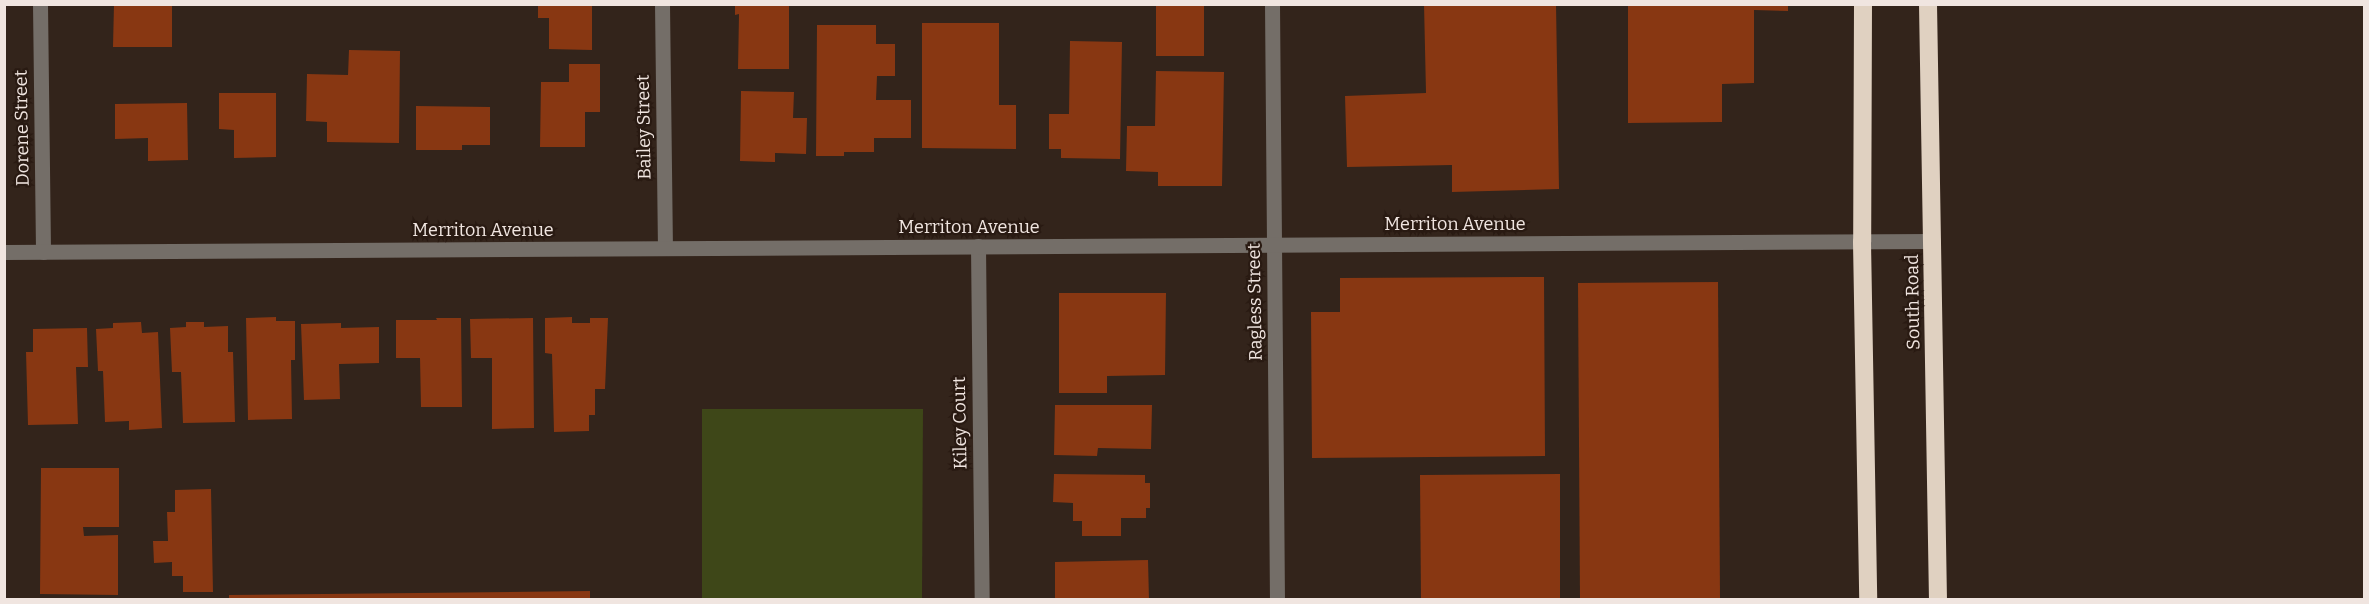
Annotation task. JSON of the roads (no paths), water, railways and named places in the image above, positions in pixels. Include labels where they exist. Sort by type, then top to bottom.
[{"type":"highway","points":[[1863,4],[1862,242],[1868,600]]},
{"type":"highway","name":"South Road","points":[[1928,4],[1938,600]]},
{"type":"street","name":"Dorene Street","points":[[40,4],[43,252]]},
{"type":"street","name":"Bailey Street","points":[[662,4],[665,248]]},
{"type":"street","name":"Ragless Street","points":[[1272,4],[1277,600]]},
{"type":"street","name":"Merriton Avenue","points":[[4,252],[1933,241]]},
{"type":"street","name":"Kiley Court","points":[[978,246],[982,600]]}]
